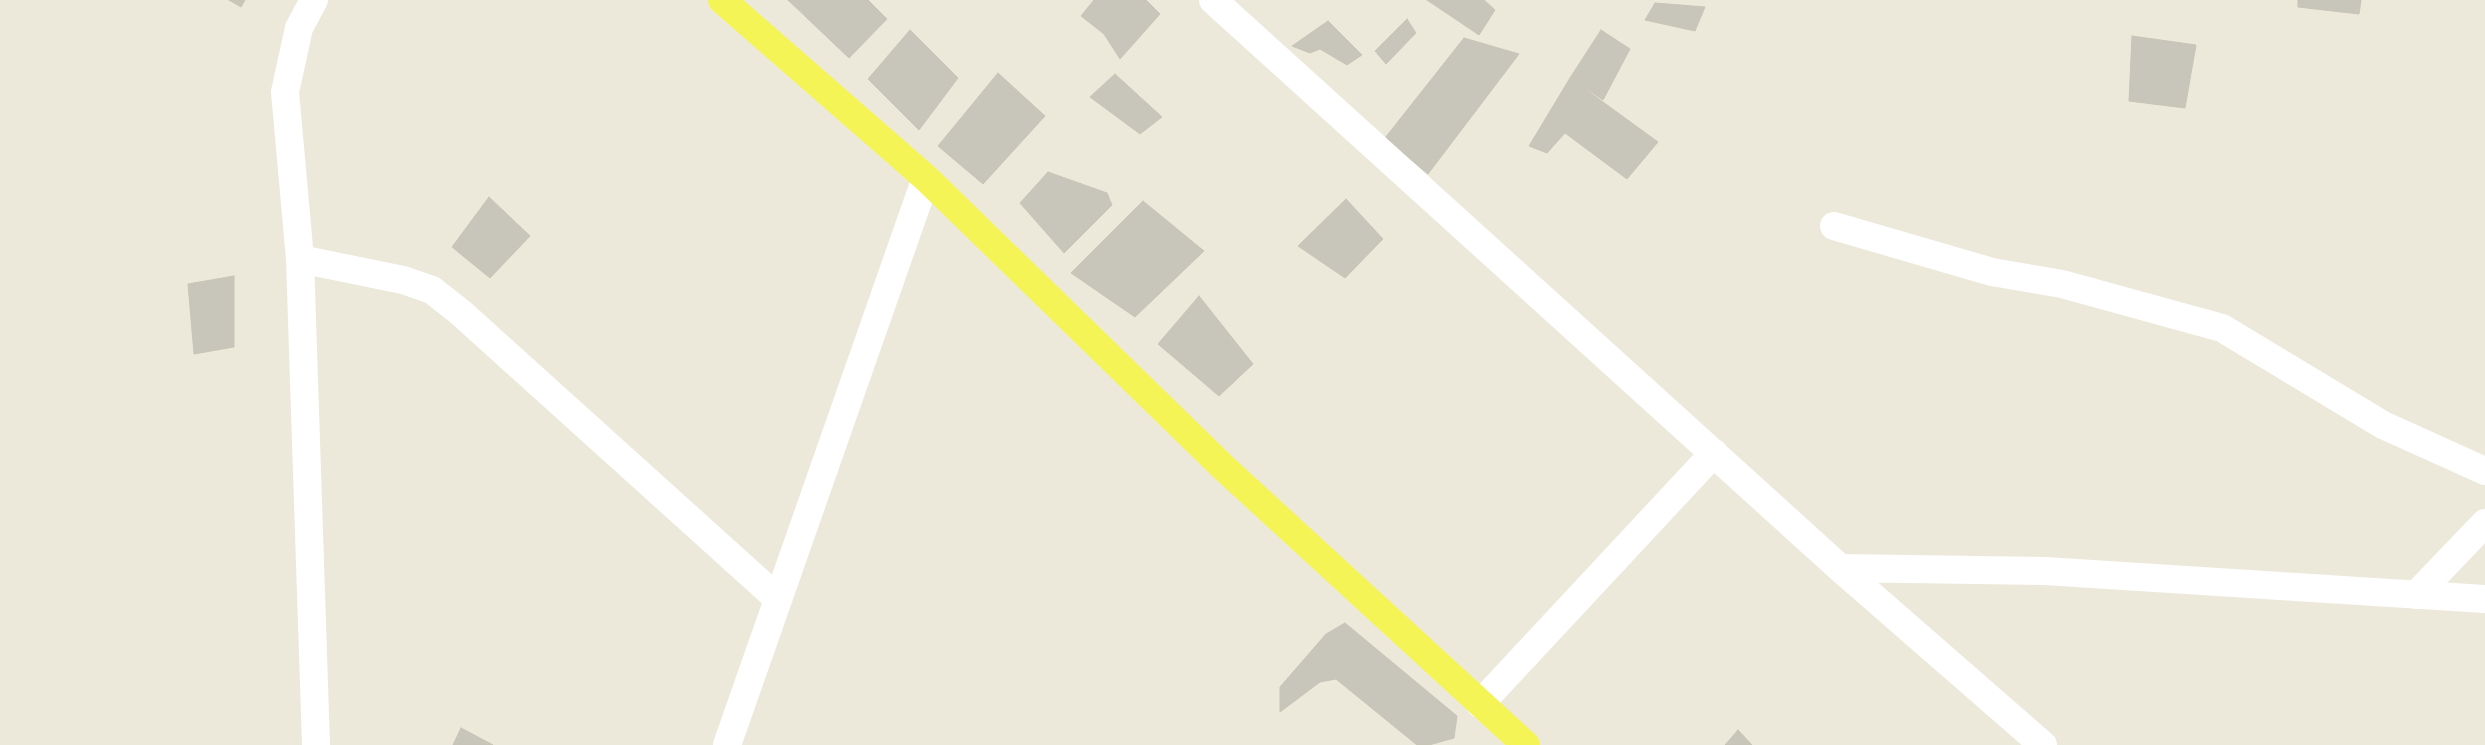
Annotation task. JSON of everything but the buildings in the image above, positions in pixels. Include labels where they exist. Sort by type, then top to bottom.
[{"type":"main road","points":[[722,0],[926,178],[1223,467],[1526,745]]},
{"type":"street","points":[[314,0],[299,28],[285,92],[300,259],[316,745]]},
{"type":"street","points":[[1213,0],[1840,568],[2042,745]]},
{"type":"street","points":[[727,745],[777,598],[926,178]]},
{"type":"street","points":[[1834,226],[1992,272],[2062,284],[2222,328],[2383,425],[2485,472]]},
{"type":"street","points":[[300,259],[403,280],[432,290],[460,312],[777,598]]},
{"type":"street","points":[[1480,704],[1714,453]]},
{"type":"street","points":[[2416,595],[2485,523]]},
{"type":"street","points":[[1840,568],[2045,571],[2485,599]]}]
